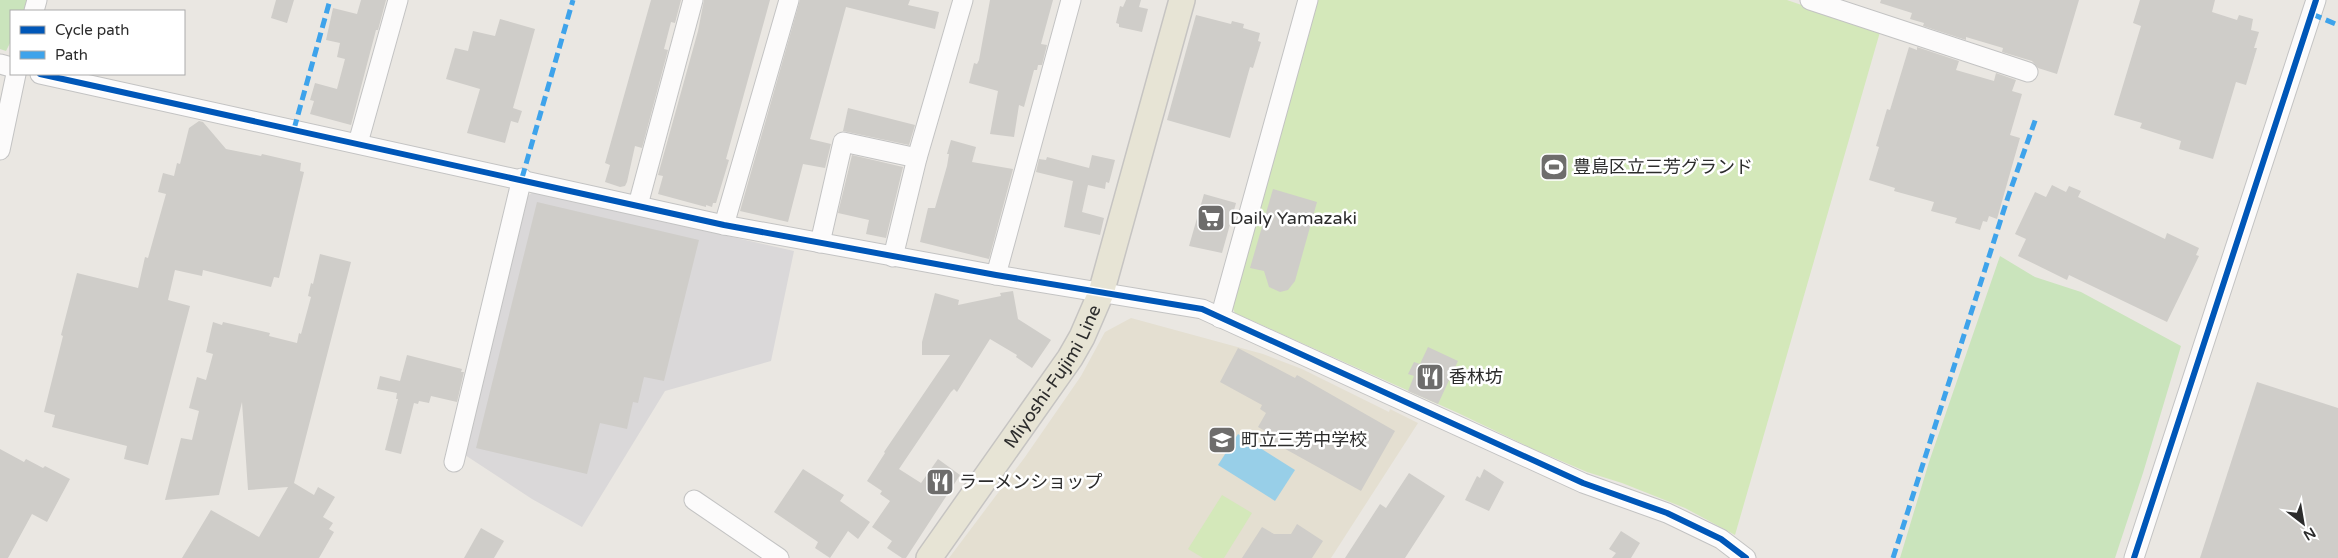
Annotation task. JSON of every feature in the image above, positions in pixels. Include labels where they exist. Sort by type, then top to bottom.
[{"type":"main road","name":"Miyoshi-Fujimi Line","points":[[929,558],[1070,358],[1082,337],[1101,293],[1182,0]]},
{"type":"street","points":[[358,143],[398,0]]},
{"type":"street","points":[[638,204],[693,0]]},
{"type":"street","points":[[724,224],[789,0]]},
{"type":"street","points":[[893,257],[917,158],[963,0]]},
{"type":"street","points":[[996,275],[1071,0]]},
{"type":"street","points":[[1220,318],[1308,0]]},
{"type":"street","points":[[1810,0],[2028,72]]},
{"type":"street","points":[[2134,558],[2314,7]]},
{"type":"street","points":[[0,150],[16,75]]},
{"type":"street","points":[[45,75],[522,178],[724,224],[893,257],[1202,309],[1583,483],[1667,513],[1721,539],[1746,558]]},
{"type":"street","points":[[820,243],[843,142],[917,158]]},
{"type":"street","points":[[454,462],[522,178]]},
{"type":"street","points":[[694,500],[779,558]]},
{"type":"shaded area","points":[[533,192],[794,251],[771,361],[665,391],[582,527],[532,499],[465,455],[525,198]]},
{"type":"shaded area","name":"町立三芳中学校","points":[[1131,318],[1263,354],[1302,369],[1389,412],[1390,409],[1418,423],[1331,558],[949,558],[1025,457],[1081,376],[1105,332]]},
{"type":"green space","points":[[0,0],[27,0],[24,10],[10,10],[10,43],[6,51],[0,49]]},
{"type":"green space","name":"豊島区立三芳グランド","points":[[1314,0],[1787,0],[1880,32],[1735,535],[1685,508],[1622,483],[1587,472],[1531,448],[1458,413],[1235,313],[1230,303]]},
{"type":"green space","points":[[2000,256],[2035,277],[2081,292],[2181,346],[2115,558],[1900,558],[1929,462]]},
{"type":"green space","points":[[1222,495],[1252,513],[1224,558],[1203,558],[1188,549]]},
{"type":"water","points":[[1238,434],[1295,470],[1275,501],[1218,465]]},
{"type":"building","points":[[276,0],[294,0],[287,23],[271,18]]},
{"type":"building","points":[[361,0],[386,0],[378,30],[376,30],[351,125],[310,114],[314,101],[310,100],[315,83],[337,89],[345,59],[337,57],[340,43],[326,40],[333,8],[357,14]]},
{"type":"building","points":[[651,0],[681,0],[675,23],[671,22],[664,49],[668,50],[642,148],[635,146],[627,182],[625,186],[620,187],[605,182],[610,165],[605,163]]},
{"type":"building","points":[[704,0],[770,0],[726,159],[729,160],[716,203],[713,203],[712,207],[658,194],[663,176],[658,175],[698,31]]},
{"type":"building","points":[[800,0],[910,0],[908,5],[939,12],[935,29],[846,7],[810,139],[831,144],[825,168],[803,164],[788,222],[740,211]]},
{"type":"building","points":[[990,0],[1053,0],[1041,44],[1047,45],[1042,65],[1038,65],[1037,70],[1034,70],[1024,107],[1019,105],[1014,137],[990,134],[998,91],[969,83],[974,63],[977,64],[979,60]]},
{"type":"building","points":[[1126,0],[1141,0],[1139,7],[1148,9],[1142,32],[1119,27],[1119,24],[1116,23],[1120,6],[1123,7]]},
{"type":"building","points":[[1881,0],[2079,0],[2057,74],[2038,68],[2032,61],[2002,52],[2003,48],[1966,37],[1966,40],[1923,26],[1924,23],[1910,19],[1912,13],[1880,3]]},
{"type":"building","points":[[2140,0],[2215,0],[2212,12],[2237,20],[2239,15],[2253,19],[2251,30],[2259,32],[2254,48],[2257,48],[2246,85],[2236,82],[2213,159],[2179,149],[2181,141],[2140,128],[2142,123],[2114,115],[2141,26],[2133,23]]},
{"type":"building","points":[[1196,15],[1231,24],[1232,21],[1244,24],[1243,28],[1260,33],[1258,41],[1261,42],[1253,68],[1250,67],[1230,138],[1167,120]]},
{"type":"building","points":[[500,19],[535,29],[513,108],[522,111],[518,123],[511,121],[505,143],[467,133],[480,89],[446,79],[455,48],[468,51],[473,31],[495,36]]},
{"type":"building","points":[[1909,47],[1917,50],[1917,47],[1959,61],[1956,70],[1994,81],[1996,73],[2016,80],[2012,91],[2022,94],[2010,135],[2020,138],[1997,219],[1989,216],[1987,222],[1983,221],[1980,230],[1955,223],[1957,218],[1931,211],[1934,202],[1894,191],[1895,188],[1869,180],[1879,147],[1876,146],[1887,109],[1890,110]]},
{"type":"building","points":[[848,108],[915,125],[909,145],[843,131]]},
{"type":"building","points":[[199,121],[203,122],[226,149],[261,156],[262,154],[301,163],[300,171],[304,172],[279,278],[274,277],[271,287],[203,270],[202,276],[175,270],[168,300],[190,306],[148,465],[124,459],[127,446],[52,427],[55,415],[44,412],[77,273],[138,288],[145,257],[148,258],[166,194],[158,192],[163,173],[174,176],[177,163],[180,164],[189,128]]},
{"type":"building","points":[[951,140],[976,147],[972,162],[1013,169],[989,259],[920,242],[928,208],[935,208],[947,166],[949,154],[947,154]]},
{"type":"building","points":[[852,155],[903,167],[886,238],[866,234],[869,220],[838,213]]},
{"type":"building","points":[[1092,155],[1115,160],[1109,183],[1106,182],[1105,189],[1088,185],[1082,212],[1104,218],[1100,235],[1064,227],[1073,181],[1036,172],[1039,159],[1046,160],[1047,157],[1089,168]]},
{"type":"building","points":[[2052,185],[2066,192],[2069,186],[2081,191],[2078,197],[2165,239],[2167,233],[2199,248],[2196,255],[2199,256],[2167,322],[2069,275],[2067,280],[2018,256],[2026,239],[2015,234],[2035,192],[2046,197]]},
{"type":"building","points":[[1273,189],[1317,202],[1295,281],[1288,290],[1280,292],[1269,287],[1264,271],[1250,268]]},
{"type":"building","points":[[1204,194],[1236,203],[1222,253],[1189,246]]},
{"type":"building","points":[[537,202],[699,240],[664,381],[644,377],[638,403],[633,402],[627,429],[600,423],[587,474],[476,448]]},
{"type":"building","points":[[320,254],[351,262],[294,483],[314,495],[318,487],[335,497],[323,517],[333,523],[329,529],[334,532],[319,558],[182,558],[211,510],[259,537],[288,487],[248,490],[242,402],[219,495],[165,500],[181,438],[192,440],[199,411],[189,408],[197,377],[206,380],[213,354],[206,352],[213,322],[222,325],[223,322],[270,333],[269,336],[297,343],[311,297],[308,296],[311,283],[313,284]]},
{"type":"building","points":[[1013,291],[1018,319],[1051,340],[1032,368],[1016,357],[1017,355],[990,339],[957,392],[954,389],[951,392],[899,469],[921,483],[938,459],[960,475],[906,558],[902,558],[887,548],[892,541],[872,527],[890,501],[880,494],[882,491],[867,481],[884,452],[950,355],[922,355],[922,342],[935,293],[959,300],[958,305],[1001,296],[1000,293]]},
{"type":"building","points":[[1428,347],[1458,361],[1438,404],[1408,391],[1414,376],[1408,374],[1414,362],[1420,364]]},
{"type":"building","points":[[1238,348],[1295,378],[1297,375],[1395,431],[1361,491],[1262,436],[1265,431],[1258,427],[1266,413],[1260,409],[1262,405],[1220,382]]},
{"type":"building","points":[[407,355],[462,369],[461,372],[464,372],[457,402],[431,396],[429,403],[419,401],[418,404],[414,403],[401,454],[385,450],[398,399],[396,399],[397,393],[377,389],[380,376],[400,381]]},
{"type":"building","points":[[2257,382],[2338,408],[2338,558],[2200,558]]},
{"type":"building","points":[[0,449],[24,462],[26,459],[43,468],[45,466],[70,479],[47,522],[32,514],[8,558],[0,558]]},
{"type":"building","points":[[803,469],[844,495],[840,501],[870,522],[858,539],[848,531],[830,558],[815,548],[818,542],[774,512]]},
{"type":"building","points":[[1484,469],[1504,482],[1489,511],[1465,500],[1477,476],[1480,478]]},
{"type":"building","points":[[1409,473],[1445,496],[1405,558],[1345,558],[1380,504],[1386,508]]},
{"type":"building","points":[[1297,524],[1323,541],[1312,558],[1242,558],[1262,527],[1274,534],[1291,534]]},
{"type":"building","points":[[481,528],[504,541],[494,558],[464,558]]},
{"type":"building","points":[[1621,531],[1640,543],[1631,558],[1612,558],[1616,553],[1609,549]]},
{"type":"marked path","points":[[294,129],[330,0]]},
{"type":"marked path","points":[[522,178],[573,0]]},
{"type":"marked path","points":[[2312,14],[2338,25]]},
{"type":"marked path","points":[[1893,558],[2008,197],[2036,118]]},
{"type":"cycle path","points":[[2134,558],[2316,0]]},
{"type":"cycle path","points":[[45,75],[724,225],[996,275],[1202,309],[1583,483],[1667,513],[1721,539],[1746,558]]},
{"type":"place","name":"豊島区立三芳グランド","points":[[1554,167]]},
{"type":"place","name":"Daily Yamazaki","points":[[1211,218]]},
{"type":"place","name":"香林坊","points":[[1430,377]]},
{"type":"place","name":"町立三芳中学校","points":[[1222,440]]},
{"type":"place","name":"ラーメンショップ","points":[[940,482]]}]
